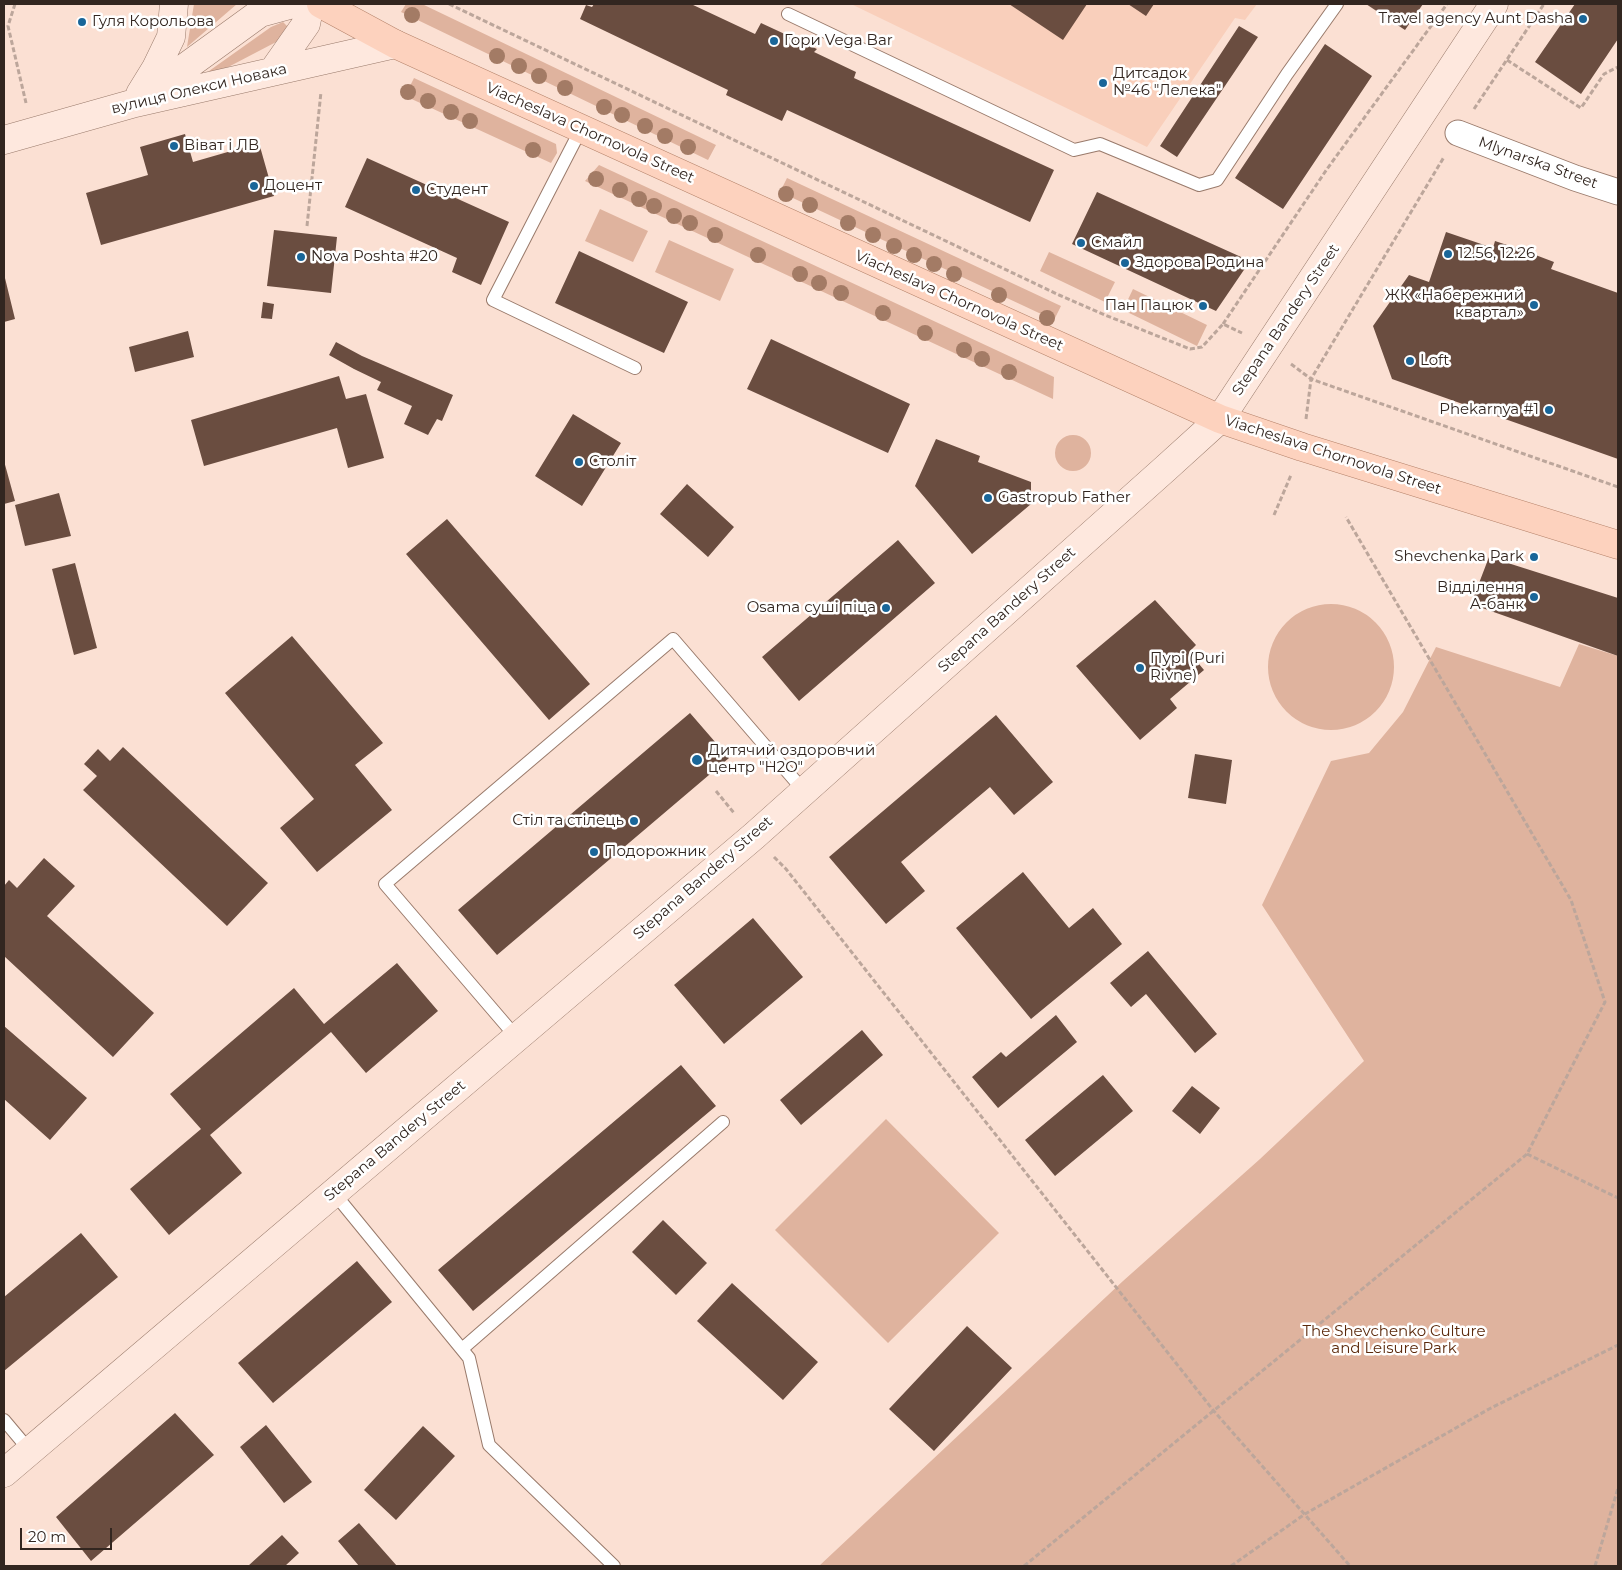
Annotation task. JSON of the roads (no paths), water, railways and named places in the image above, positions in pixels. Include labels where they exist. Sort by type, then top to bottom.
[{"type":"main road","points":[[135,103],[156,68],[171,37],[174,4]]},
{"type":"main road","points":[[135,103],[260,13],[293,4]]},
{"type":"main road","points":[[273,71],[306,24],[310,4]]},
{"type":"main road","name":"Viacheslava Chornovola Street","points":[[321,4],[395,44],[1220,419],[1312,450],[1618,545]]},
{"type":"main road","name":"Stepana Bandery Street","points":[[4,1473],[754,836],[1220,419],[1494,4]]},
{"type":"main road","name":"вулиця Олекси Новака","points":[[4,140],[135,103],[395,44]]},
{"type":"street","name":"Mlynarska Street","points":[[1458,133],[1574,178],[1618,192]]},
{"type":"lane","points":[[788,14],[1074,150],[1100,144],[1200,185],[1217,180],[1287,74],[1337,4]]},
{"type":"lane","points":[[581,129],[493,300],[635,368]]},
{"type":"lane","points":[[517,1038],[385,884],[673,639],[804,791]]},
{"type":"lane","points":[[462,1349],[723,1122]]},
{"type":"lane","points":[[334,1193],[469,1358],[489,1445],[614,1566]]},
{"type":"lane","points":[[4,1420],[30,1451]]},
{"type":"place","name":"Travel agency Aunt Dasha","points":[[1583,19]]},
{"type":"place","name":"Гуля Корольова","points":[[82,22]]},
{"type":"place","name":"Гори Vega Bar","points":[[774,41]]},
{"type":"place","name":"Дитсадок №46 \"Лелека\"","points":[[1103,83]]},
{"type":"place","name":"Віват і ЛВ","points":[[174,146]]},
{"type":"place","name":"Доцент","points":[[254,186]]},
{"type":"place","name":"Студент","points":[[416,190]]},
{"type":"place","name":"Смайл","points":[[1081,243]]},
{"type":"place","name":"12.56, 12.26","points":[[1448,254]]},
{"type":"place","name":"Nova Poshta #20","points":[[301,257]]},
{"type":"place","name":"Здорова Родина","points":[[1125,263]]},
{"type":"place","name":"ЖК «Набережний квартал»","points":[[1534,305]]},
{"type":"place","name":"Пан Пацюк","points":[[1203,306]]},
{"type":"place","name":"Loft","points":[[1410,361]]},
{"type":"place","name":"Phekarnya #1","points":[[1549,410]]},
{"type":"place","name":"Століт","points":[[579,462]]},
{"type":"place","name":"Gastropub Father","points":[[988,498]]},
{"type":"place","name":"Shevchenka Park","points":[[1534,557]]},
{"type":"place","name":"Відділення А-банк","points":[[1534,597]]},
{"type":"place","name":"Osama суші піца","points":[[886,608]]},
{"type":"place","name":"Пурі (Puri Rivne)","points":[[1140,668]]},
{"type":"place","name":"Дитячий оздоровчий центр \"H2O\"","points":[[697,760]]},
{"type":"place","name":"Стіл та стілець","points":[[634,821]]},
{"type":"place","name":"Подорожник","points":[[594,852]]},
{"type":"park label","name":"The Shevchenko Culture and Leisure Park","points":[[1394,1340]]}]
